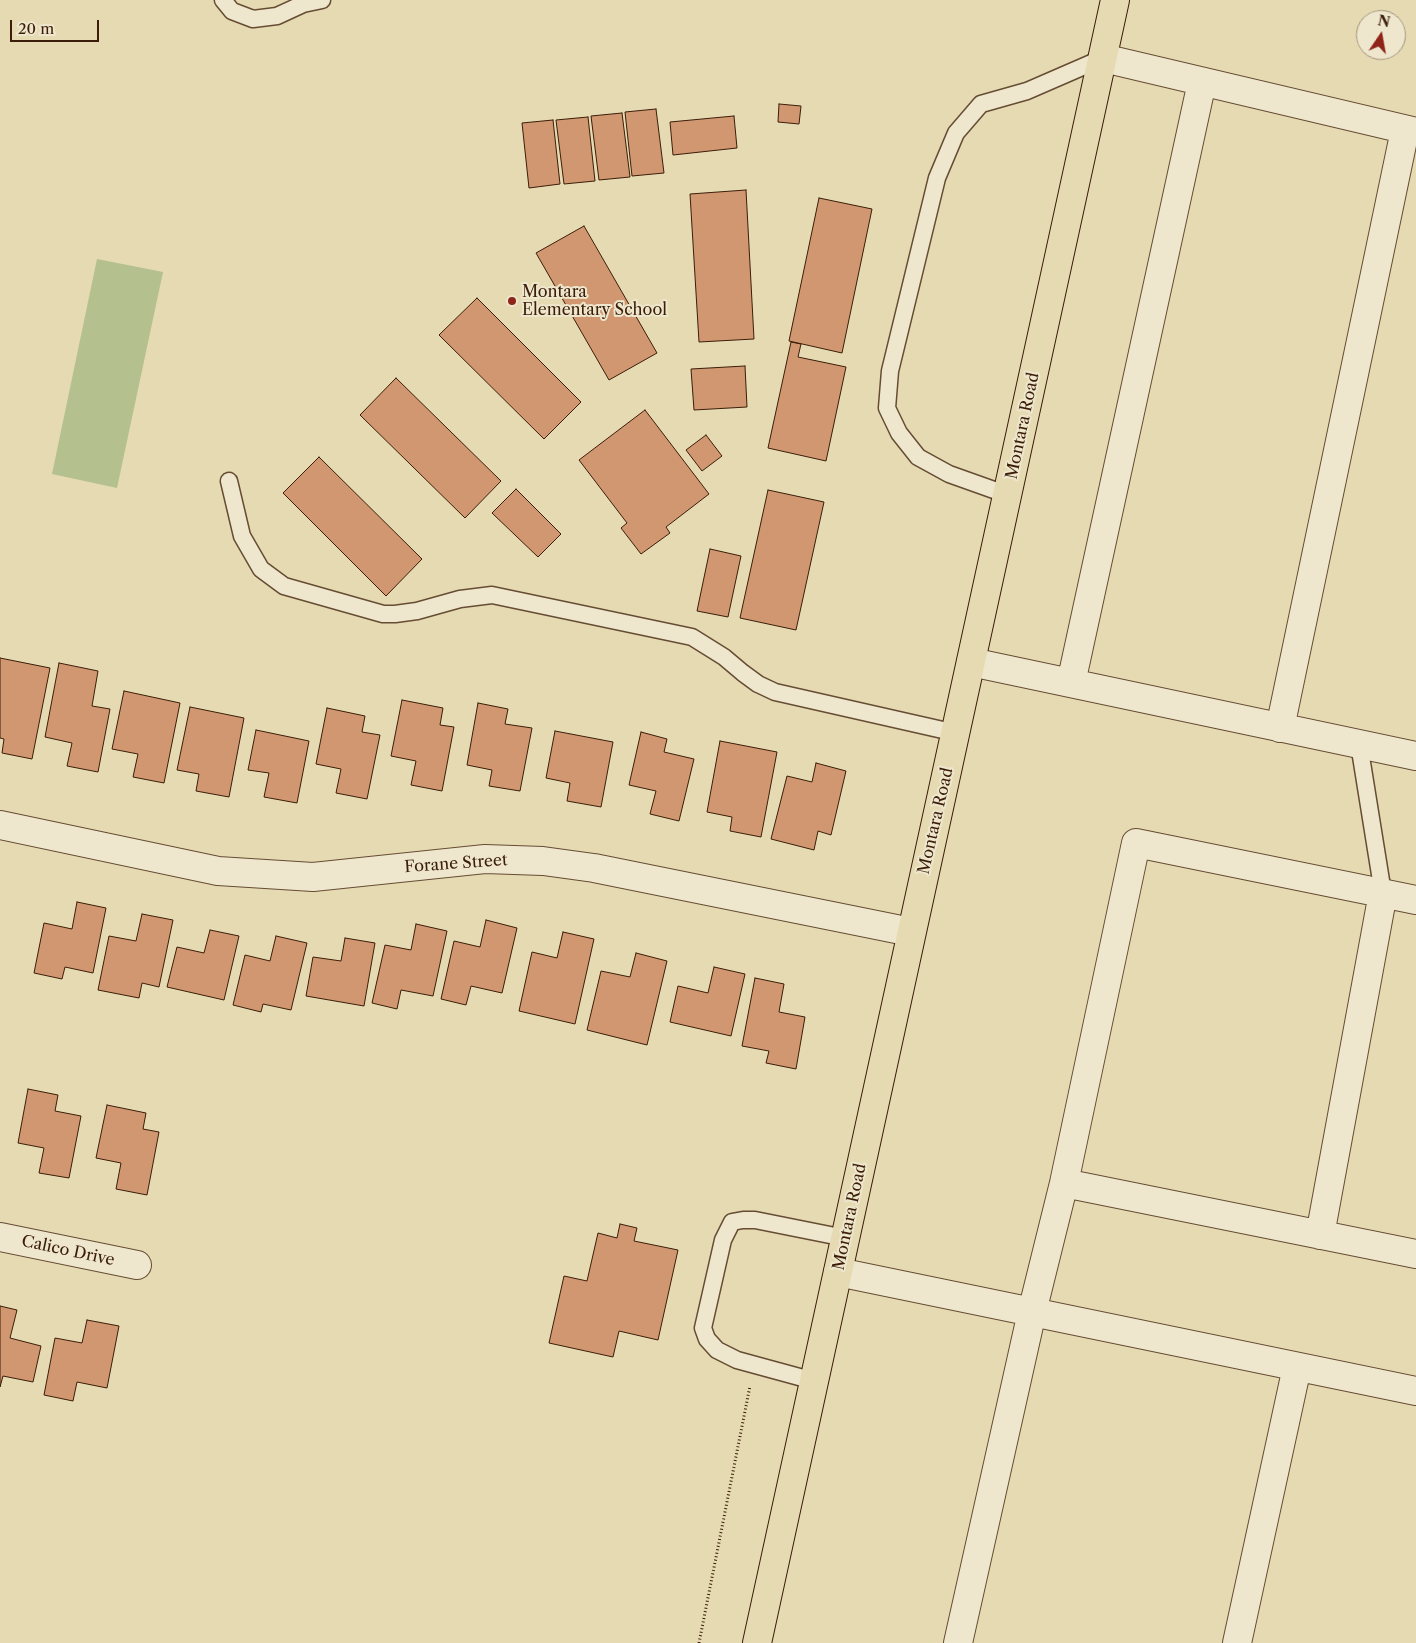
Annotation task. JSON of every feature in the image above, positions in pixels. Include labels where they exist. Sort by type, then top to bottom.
[{"type":"main road","name":"Montara Road","points":[[757,1643],[1116,0]]},
{"type":"street","points":[[1103,58],[1410,131],[1280,728]]},
{"type":"street","points":[[1071,683],[1202,82]]},
{"type":"street","points":[[971,662],[1416,756]]},
{"type":"street","name":"Forane Street","points":[[0,825],[218,871],[247,873],[313,877],[485,860],[543,861],[594,868],[911,932]]},
{"type":"street","points":[[958,1643],[1032,1312],[1064,1183],[1136,843],[1416,900]]},
{"type":"street","points":[[1320,1235],[1383,893]]},
{"type":"street","points":[[1064,1183],[1416,1254]]},
{"type":"street","name":"Calico Drive","points":[[0,1236],[137,1265]]},
{"type":"street","points":[[838,1272],[1416,1391]]},
{"type":"street","points":[[1237,1643],[1298,1367]]},
{"type":"lane","points":[[223,0],[232,12],[254,19],[277,16],[303,4],[322,0]]},
{"type":"lane","points":[[1008,495],[949,474],[918,457],[899,434],[887,408],[890,371],[937,178],[956,133],[981,104],[1027,91],[1103,58]]},
{"type":"lane","points":[[229,481],[242,536],[261,569],[284,586],[383,614],[417,611],[460,599],[492,596],[692,638],[724,657],[758,684],[775,692],[956,733]]},
{"type":"lane","points":[[1359,744],[1383,893]]},
{"type":"lane","points":[[814,1381],[737,1360],[717,1350],[707,1339],[703,1328],[723,1240],[732,1222],[755,1220],[845,1238]]},
{"type":"path","points":[[699,1643],[754,1365]]},
{"type":"green space","points":[[97,259],[163,272],[117,488],[52,474]]},
{"type":"building","points":[[779,104],[801,106],[799,124],[778,122]]},
{"type":"building","points":[[656,109],[664,173],[632,176],[625,112]]},
{"type":"building","points":[[622,113],[630,177],[599,180],[591,116]]},
{"type":"building","points":[[734,116],[737,148],[673,155],[670,122]]},
{"type":"building","points":[[588,117],[595,181],[564,184],[556,120]]},
{"type":"building","points":[[553,120],[560,184],[529,188],[522,123]]},
{"type":"building","points":[[746,190],[754,339],[699,342],[690,194]]},
{"type":"building","points":[[819,198],[872,209],[842,353],[789,341]]},
{"type":"building","points":[[584,226],[657,353],[609,380],[536,253]]},
{"type":"building","points":[[477,298],[581,402],[544,439],[439,335]]},
{"type":"building","points":[[791,342],[801,344],[798,357],[846,367],[826,461],[768,448]]},
{"type":"building","points":[[745,366],[747,407],[694,410],[691,369]]},
{"type":"building","points":[[396,378],[501,481],[465,518],[360,415]]},
{"type":"building","points":[[645,410],[709,494],[666,527],[670,533],[641,554],[621,528],[627,523],[579,460]]},
{"type":"building","points":[[706,435],[722,456],[702,471],[686,450]]},
{"type":"building","points":[[319,457],[422,559],[386,596],[283,493]]},
{"type":"building","points":[[516,489],[561,534],[538,557],[492,513]]},
{"type":"building","points":[[768,490],[824,502],[796,630],[740,618]]},
{"type":"building","points":[[710,549],[741,556],[728,617],[697,611]]},
{"type":"building","points":[[0,658],[50,668],[32,759],[2,753],[4,739],[0,738]]},
{"type":"building","points":[[59,663],[98,671],[92,706],[110,709],[98,772],[67,766],[72,743],[45,737]]},
{"type":"building","points":[[124,691],[180,703],[164,783],[133,777],[138,754],[112,749]]},
{"type":"building","points":[[402,700],[443,708],[440,725],[454,727],[442,791],[411,785],[416,761],[391,756]]},
{"type":"building","points":[[478,703],[508,709],[505,724],[532,728],[520,791],[489,786],[492,770],[467,765]]},
{"type":"building","points":[[190,707],[244,718],[229,797],[196,791],[199,774],[177,770]]},
{"type":"building","points":[[327,708],[365,716],[362,732],[380,735],[367,799],[336,793],[341,769],[316,764]]},
{"type":"building","points":[[256,730],[309,741],[297,803],[264,797],[269,773],[248,770]]},
{"type":"building","points":[[555,731],[613,742],[601,807],[567,801],[570,783],[546,778]]},
{"type":"building","points":[[641,732],[667,739],[664,752],[694,759],[679,821],[650,814],[656,791],[629,785]]},
{"type":"building","points":[[720,741],[777,752],[761,837],[730,831],[732,817],[707,812]]},
{"type":"building","points":[[816,763],[846,771],[831,835],[818,831],[814,850],[771,839],[787,776],[812,782]]},
{"type":"building","points":[[77,902],[106,908],[93,973],[65,967],[62,979],[34,973],[44,923],[72,929]]},
{"type":"building","points":[[142,914],[173,920],[159,987],[142,983],[139,998],[98,990],[109,936],[136,941]]},
{"type":"building","points":[[486,920],[517,928],[502,993],[471,986],[466,1005],[441,999],[454,941],[480,947]]},
{"type":"building","points":[[416,924],[447,931],[433,996],[401,990],[397,1009],[372,1003],[385,945],[411,950]]},
{"type":"building","points":[[210,930],[239,936],[224,1000],[167,987],[177,947],[204,953]]},
{"type":"building","points":[[563,932],[594,939],[575,1024],[519,1011],[532,952],[557,958]]},
{"type":"building","points":[[276,936],[307,943],[291,1010],[263,1004],[261,1012],[233,1005],[245,955],[270,961]]},
{"type":"building","points":[[345,938],[375,943],[364,1006],[306,996],[313,957],[341,961]]},
{"type":"building","points":[[636,953],[667,961],[647,1045],[587,1030],[601,971],[630,977]]},
{"type":"building","points":[[714,967],[745,974],[731,1036],[670,1022],[678,986],[708,993]]},
{"type":"building","points":[[755,978],[784,984],[779,1012],[805,1017],[796,1069],[766,1063],[769,1051],[742,1046]]},
{"type":"building","points":[[28,1089],[58,1095],[55,1111],[81,1116],[69,1178],[39,1173],[44,1148],[18,1143]]},
{"type":"building","points":[[107,1105],[146,1113],[143,1129],[159,1132],[147,1195],[116,1189],[121,1163],[96,1158]]},
{"type":"building","points":[[620,1224],[637,1228],[634,1241],[678,1250],[658,1340],[619,1331],[613,1357],[549,1343],[564,1276],[587,1281],[598,1233],[617,1238]]},
{"type":"building","points":[[0,1306],[17,1310],[10,1338],[41,1346],[33,1382],[3,1376],[0,1387]]},
{"type":"building","points":[[87,1320],[119,1326],[107,1388],[77,1382],[73,1401],[44,1395],[55,1338],[82,1343]]},
{"type":"place","name":"Montara Elementary School","points":[[512,301]]}]
